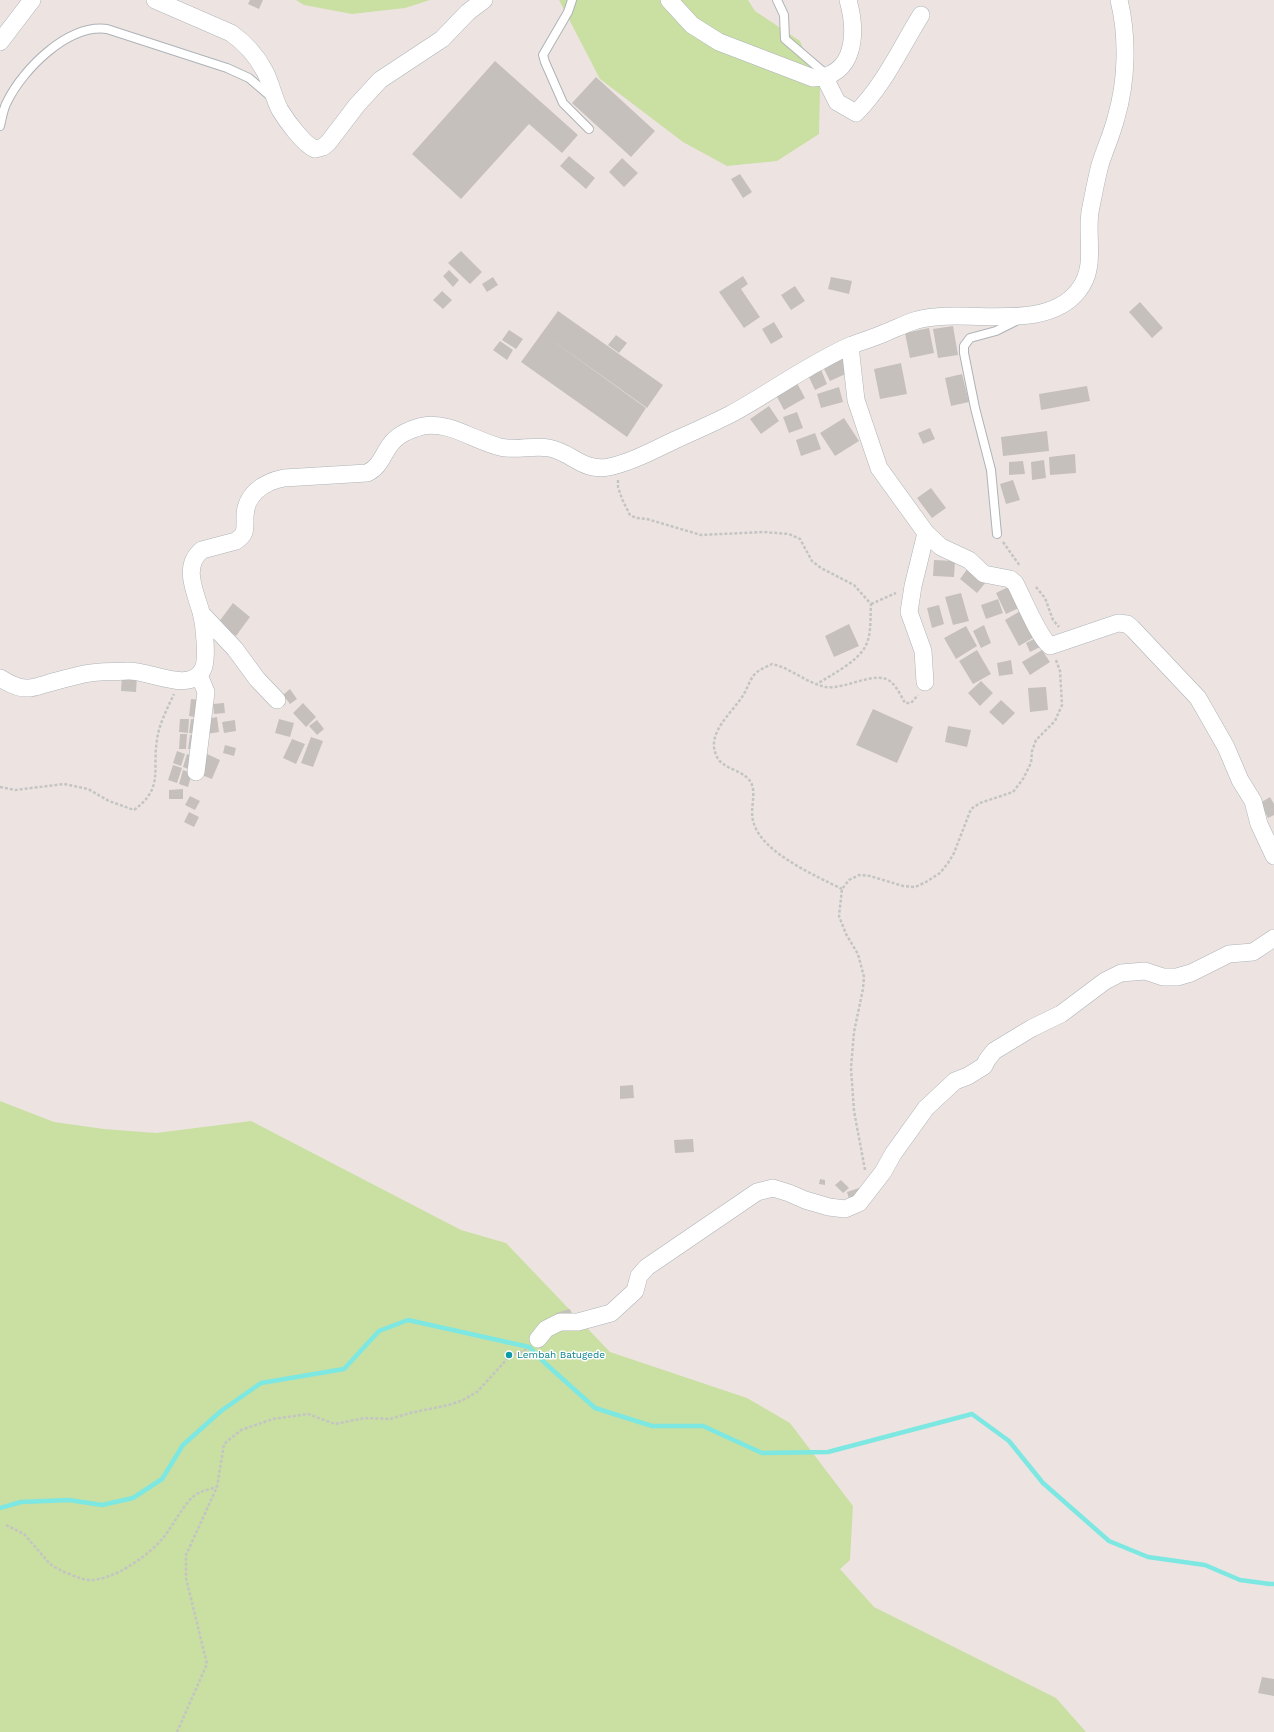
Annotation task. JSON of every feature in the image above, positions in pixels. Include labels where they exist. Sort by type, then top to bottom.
[{"type":"street","points":[[0,42],[32,0]]},
{"type":"street","points":[[155,0],[231,33],[241,40],[265,71],[280,110],[306,144],[315,148],[322,147],[332,138],[357,105],[380,80],[442,39],[468,12],[484,0]]},
{"type":"street","points":[[669,0],[692,25],[720,42],[813,78],[826,77],[842,65],[850,49],[854,33],[852,15],[848,0]]},
{"type":"street","points":[[0,678],[9,683],[28,688],[87,673],[131,670],[181,681],[199,675],[206,659],[202,613],[194,593],[191,576],[192,564],[198,553],[202,550],[236,541],[240,538],[246,527],[245,519],[247,506],[253,494],[261,485],[272,480],[284,478],[367,473],[378,466],[395,439],[414,429],[424,426],[441,426],[503,448],[549,448],[561,452],[583,465],[596,468],[610,467],[628,461],[730,415],[808,368],[850,346],[920,319],[952,315],[1026,316],[1043,314],[1068,301],[1078,291],[1086,277],[1090,259],[1090,215],[1100,164],[1117,117],[1122,91],[1124,42],[1120,0]]},
{"type":"street","points":[[826,77],[837,102],[856,113],[872,97],[883,81],[921,15]]},
{"type":"street","points":[[850,346],[856,400],[879,468],[926,533],[941,547],[969,560],[984,574],[1010,579],[1015,583],[1040,632],[1050,646],[1118,623],[1127,624],[1132,628],[1198,698],[1226,748],[1240,780],[1253,801],[1259,824],[1274,856]]},
{"type":"street","points":[[925,682],[922,651],[909,612],[913,586],[926,533]]},
{"type":"street","points":[[202,613],[235,649],[257,679],[277,700]]},
{"type":"street","points":[[196,772],[206,692],[199,675]]},
{"type":"street","points":[[538,1339],[546,1329],[560,1322],[578,1322],[610,1314],[635,1291],[639,1276],[647,1267],[757,1192],[773,1188],[829,1207],[845,1209],[859,1203],[926,1108],[955,1081],[978,1071],[984,1066],[994,1051],[1032,1028],[1061,1014],[1105,981],[1121,973],[1134,971],[1145,971],[1163,977],[1177,977],[1191,973],[1229,954],[1253,952],[1274,938]]},
{"type":"lane","points":[[572,0],[568,12],[544,55],[544,62],[563,103],[589,128]]},
{"type":"lane","points":[[778,0],[784,15],[785,39],[826,77]]},
{"type":"lane","points":[[0,126],[6,103],[25,74],[51,50],[72,36],[88,29],[97,28],[236,72],[256,83],[280,110]]},
{"type":"lane","points":[[997,534],[991,470],[975,408],[964,354],[964,346],[970,338],[996,331],[1026,316]]},
{"type":"path","points":[[628,461],[618,476],[618,488],[630,515],[636,518],[647,519],[701,535],[763,532],[789,534],[800,539],[812,561],[821,568],[854,586],[871,604],[869,636],[866,647],[858,657],[816,684]]},
{"type":"path","points":[[871,604],[913,586]]},
{"type":"path","points":[[870,1188],[864,1170],[854,1111],[851,1068],[854,1032],[864,989],[864,977],[858,954],[846,934],[839,916],[842,889],[849,880],[858,874],[903,886],[914,887],[926,882],[940,873],[948,863],[954,853],[971,809],[980,802],[1013,792],[1023,779],[1028,768],[1036,740],[1055,721],[1062,705],[1060,671],[1050,646]]},
{"type":"path","points":[[842,889],[798,867],[762,840],[754,824],[752,784],[748,779],[717,758],[713,746],[720,725],[743,696],[757,671],[772,664],[782,666],[816,684],[827,687],[851,685],[867,679],[883,677],[892,682],[905,703],[911,703],[919,695],[925,682]]},
{"type":"path","points":[[0,787],[15,790],[64,784],[88,789],[109,801],[134,810],[144,803],[151,794],[156,768],[157,742],[160,728],[181,681]]},
{"type":"path","points":[[177,1732],[207,1664],[186,1578],[186,1555],[217,1487],[224,1444],[241,1430],[273,1419],[308,1414],[335,1424],[364,1418],[390,1419],[410,1413],[449,1405],[477,1392],[509,1357],[525,1351]]},
{"type":"path","points":[[6,1525],[24,1534],[50,1564],[56,1568],[88,1580],[94,1580],[106,1577],[141,1558],[162,1539],[193,1496],[217,1487]]},
{"type":"green space","points":[[296,0],[430,0],[405,8],[352,14],[304,5]]},
{"type":"green space","points":[[559,0],[748,0],[755,11],[800,41],[820,87],[819,134],[777,161],[727,166],[683,142],[600,79]]},
{"type":"green space","points":[[0,1101],[54,1122],[104,1129],[156,1133],[251,1121],[461,1230],[506,1243],[610,1352],[747,1398],[790,1423],[853,1506],[850,1560],[840,1569],[874,1607],[1056,1698],[1086,1732],[0,1732]]},
{"type":"building","points":[[250,0],[263,0],[259,9],[248,4]]},
{"type":"building","points":[[495,61],[578,135],[562,153],[529,124],[461,199],[412,154]]},
{"type":"building","points":[[596,77],[655,131],[631,157],[572,103]]},
{"type":"building","points":[[569,156],[595,178],[586,189],[560,166]]},
{"type":"building","points":[[622,158],[638,173],[624,187],[609,172]]},
{"type":"building","points":[[740,174],[752,192],[743,198],[731,179]]},
{"type":"building","points":[[461,251],[482,272],[470,284],[448,263]]},
{"type":"building","points":[[449,270],[459,280],[453,287],[443,276]]},
{"type":"building","points":[[743,276],[748,284],[741,289],[760,317],[744,328],[719,292]]},
{"type":"building","points":[[493,277],[498,285],[487,292],[482,284]]},
{"type":"building","points":[[831,277],[852,281],[849,294],[828,289]]},
{"type":"building","points":[[795,286],[805,301],[791,310],[781,295]]},
{"type":"building","points":[[442,291],[452,300],[443,309],[433,300]]},
{"type":"building","points":[[1140,302],[1163,328],[1152,338],[1129,312]]},
{"type":"building","points":[[558,311],[663,385],[647,408],[542,333]]},
{"type":"building","points":[[774,322],[783,337],[771,344],[762,329]]},
{"type":"building","points":[[953,326],[958,355],[938,358],[933,329]]},
{"type":"building","points":[[929,328],[934,353],[910,358],[905,333]]},
{"type":"building","points":[[509,330],[523,339],[516,349],[502,340]]},
{"type":"building","points":[[542,333],[646,408],[627,437],[521,362]]},
{"type":"building","points":[[616,335],[627,343],[619,353],[608,345]]},
{"type":"building","points":[[500,341],[513,350],[507,360],[493,350]]},
{"type":"building","points":[[843,356],[850,372],[830,381],[822,365]]},
{"type":"building","points":[[901,363],[907,394],[880,399],[874,369]]},
{"type":"building","points":[[820,367],[827,384],[815,390],[807,373]]},
{"type":"building","points":[[962,374],[969,402],[951,406],[945,378]]},
{"type":"building","points":[[797,383],[805,398],[784,410],[776,395]]},
{"type":"building","points":[[1087,386],[1090,401],[1041,410],[1039,394]]},
{"type":"building","points":[[839,387],[843,402],[821,408],[817,394]]},
{"type":"building","points":[[769,406],[779,421],[761,434],[750,419]]},
{"type":"building","points":[[797,412],[803,428],[789,433],[783,417]]},
{"type":"building","points":[[844,418],[859,441],[835,456],[820,433]]},
{"type":"building","points":[[930,428],[935,439],[923,444],[918,433]]},
{"type":"building","points":[[1047,431],[1049,451],[1003,456],[1001,437]]},
{"type":"building","points":[[815,433],[821,449],[801,456],[796,440]]},
{"type":"building","points":[[1075,454],[1076,473],[1050,475],[1049,457]]},
{"type":"building","points":[[1044,460],[1046,478],[1032,480],[1031,462]]},
{"type":"building","points":[[1023,461],[1025,474],[1009,475],[1009,462]]},
{"type":"building","points":[[1013,480],[1020,500],[1006,504],[1000,484]]},
{"type":"building","points":[[931,488],[946,508],[932,518],[917,498]]},
{"type":"building","points":[[934,560],[955,561],[954,577],[933,576]]},
{"type":"building","points":[[968,568],[986,582],[977,593],[960,579]]},
{"type":"building","points":[[1012,585],[1023,606],[1006,614],[996,593]]},
{"type":"building","points":[[961,593],[969,621],[953,625],[945,597]]},
{"type":"building","points":[[998,599],[1003,613],[986,619],[981,605]]},
{"type":"building","points":[[233,603],[250,617],[236,636],[218,623]]},
{"type":"building","points":[[939,605],[944,624],[932,628],[927,608]]},
{"type":"building","points":[[1022,610],[1036,636],[1019,646],[1005,620]]},
{"type":"building","points":[[849,624],[859,646],[834,657],[825,636]]},
{"type":"building","points":[[984,625],[991,643],[981,648],[973,631]]},
{"type":"building","points":[[966,626],[977,646],[956,659],[944,638]]},
{"type":"building","points":[[1038,637],[1042,646],[1030,652],[1026,643]]},
{"type":"building","points":[[977,650],[991,674],[973,684],[959,661]]},
{"type":"building","points":[[1042,650],[1050,662],[1030,675],[1022,662]]},
{"type":"building","points":[[1011,660],[1013,674],[999,676],[997,663]]},
{"type":"building","points":[[122,675],[137,676],[136,692],[121,691]]},
{"type":"building","points":[[981,681],[993,693],[980,706],[968,693]]},
{"type":"building","points":[[1046,687],[1048,710],[1030,712],[1028,688]]},
{"type":"building","points":[[290,689],[297,699],[290,704],[283,695]]},
{"type":"building","points":[[191,699],[203,700],[200,718],[189,716]]},
{"type":"building","points":[[1001,700],[1015,713],[1003,725],[989,712]]},
{"type":"building","points":[[224,703],[225,713],[214,714],[213,704]]},
{"type":"building","points":[[303,703],[316,717],[306,727],[293,713]]},
{"type":"building","points":[[873,709],[913,727],[897,763],[856,745]]},
{"type":"building","points":[[217,717],[219,732],[207,734],[205,719]]},
{"type":"building","points":[[180,719],[189,719],[188,733],[179,732]]},
{"type":"building","points":[[191,719],[199,720],[198,734],[189,733]]},
{"type":"building","points":[[279,719],[294,723],[290,737],[275,733]]},
{"type":"building","points":[[235,720],[236,731],[224,733],[222,722]]},
{"type":"building","points":[[317,720],[324,729],[317,735],[309,726]]},
{"type":"building","points":[[948,726],[971,730],[967,747],[945,742]]},
{"type":"building","points":[[180,734],[187,734],[186,749],[179,749]]},
{"type":"building","points":[[190,735],[199,736],[197,750],[188,749]]},
{"type":"building","points":[[311,737],[323,741],[313,767],[301,763]]},
{"type":"building","points":[[292,739],[305,744],[296,764],[283,758]]},
{"type":"building","points":[[225,745],[236,748],[234,756],[223,753]]},
{"type":"building","points":[[177,751],[185,754],[181,766],[173,763]]},
{"type":"building","points":[[187,754],[196,757],[192,770],[183,767]]},
{"type":"building","points":[[207,754],[220,760],[212,779],[199,774]]},
{"type":"building","points":[[173,765],[182,768],[177,783],[168,780]]},
{"type":"building","points":[[183,770],[192,773],[188,787],[179,784]]},
{"type":"building","points":[[183,789],[183,799],[169,799],[169,790]]},
{"type":"building","points":[[190,796],[200,801],[195,810],[185,805]]},
{"type":"building","points":[[1270,797],[1274,804],[1274,815],[1268,818],[1260,803]]},
{"type":"building","points":[[189,812],[199,817],[194,827],[184,822]]},
{"type":"building","points":[[633,1085],[634,1098],[620,1099],[620,1086]]},
{"type":"building","points":[[693,1139],[694,1152],[675,1153],[674,1140]]},
{"type":"building","points":[[820,1179],[825,1180],[825,1185],[819,1184]]},
{"type":"building","points":[[841,1180],[849,1188],[843,1193],[835,1185]]},
{"type":"building","points":[[859,1188],[861,1196],[849,1199],[847,1192]]},
{"type":"building","points":[[570,1309],[572,1317],[558,1320],[556,1313]]},
{"type":"building","points":[[1262,1677],[1274,1679],[1274,1696],[1258,1693]]},
{"type":"waterway","points":[[0,1508],[21,1502],[69,1500],[102,1505],[133,1498],[162,1479],[183,1445],[221,1411],[261,1383],[344,1369],[379,1331],[408,1320],[529,1347],[595,1408],[652,1426],[703,1426],[762,1453],[828,1452],[972,1414],[1009,1441],[1043,1483],[1109,1541],[1148,1557],[1205,1565],[1240,1580],[1274,1584]]},
{"type":"place","name":"Lembah Batugede","points":[[509,1355]]}]
